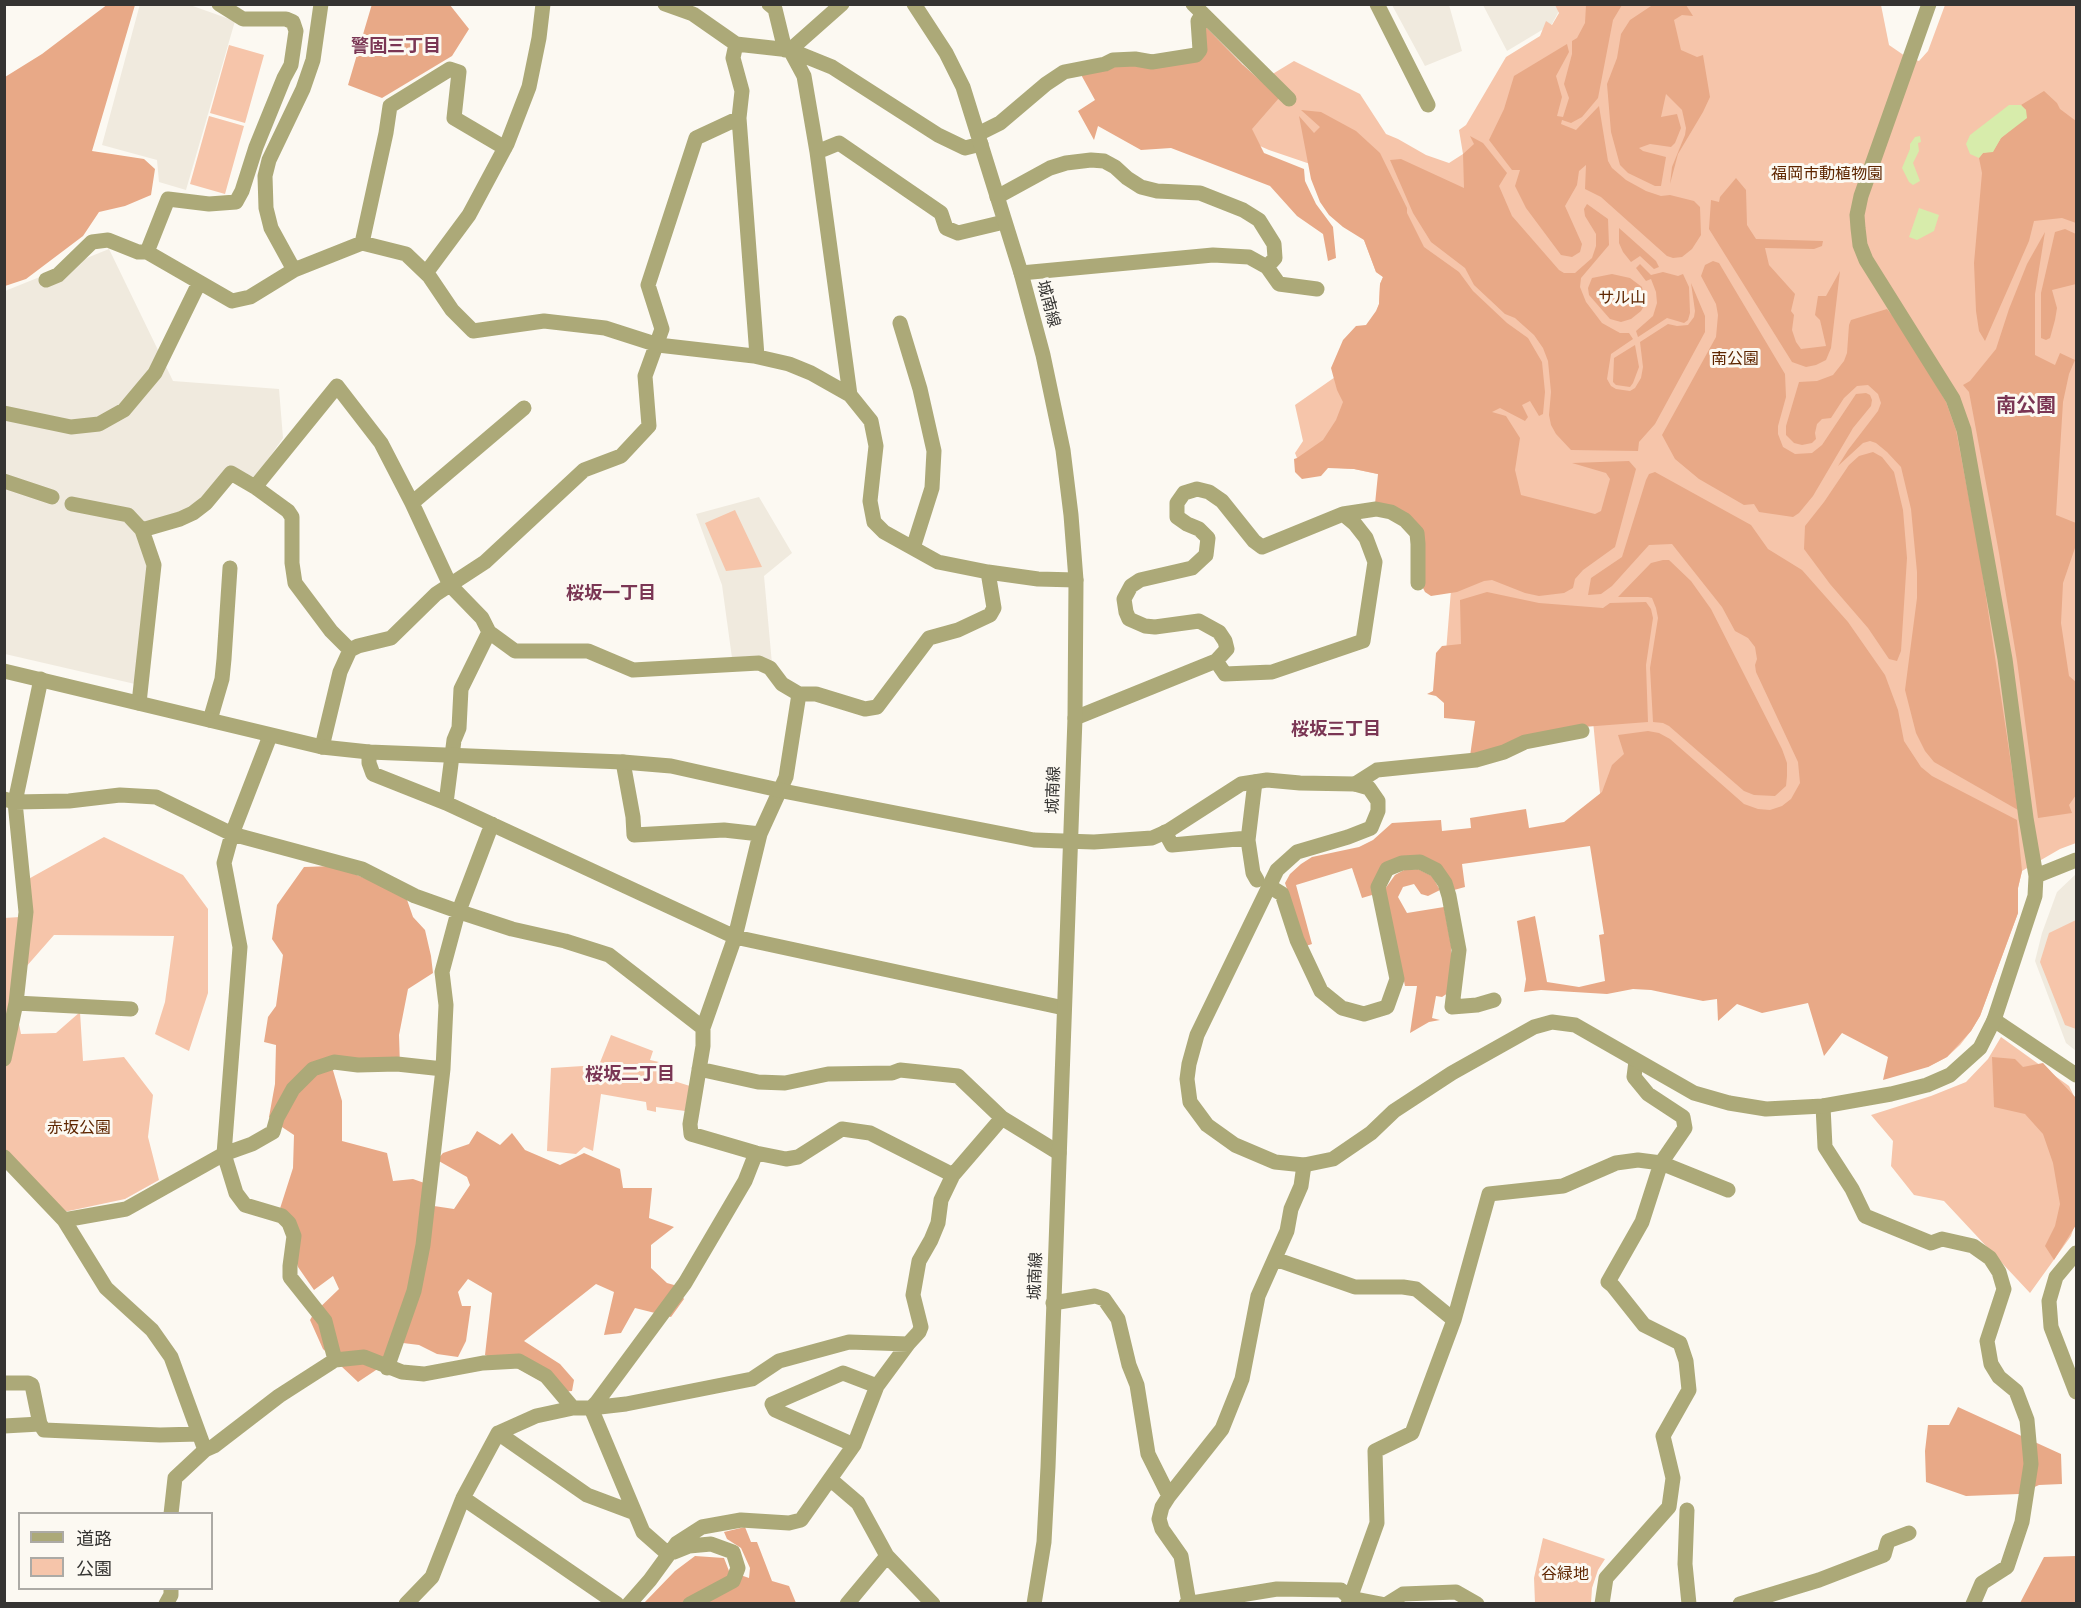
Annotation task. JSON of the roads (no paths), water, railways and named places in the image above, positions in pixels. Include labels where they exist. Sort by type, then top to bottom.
[{"type":"street","points":[[147,252],[168,199],[209,204],[236,202],[291,65],[297,31],[293,22],[286,19],[243,19],[219,4]]},
{"type":"street","points":[[294,270],[271,228],[266,208],[265,176],[314,60],[321,4]]},
{"type":"street","points":[[426,273],[469,215],[506,148],[530,87],[543,4]]},
{"type":"street","points":[[665,4],[693,14],[736,44],[787,50],[832,67],[938,135],[965,148],[980,139],[1046,84],[1064,72],[1105,64],[1113,60],[1135,59],[1152,62],[1196,56],[1200,50],[1197,10]]},
{"type":"street","points":[[769,4],[775,9],[787,50],[804,76],[817,152],[850,395]]},
{"type":"street","points":[[787,50],[842,4]]},
{"type":"street","name":"城南線","points":[[914,4],[946,53],[959,78],[1021,273],[1043,355],[1063,450],[1076,580],[1071,841],[1044,1542],[1034,1604]]},
{"type":"street","points":[[1377,4],[1428,105]]},
{"type":"street","points":[[4,671],[322,747],[369,752],[671,766],[1034,840],[1094,842],[1152,838],[1241,784],[1268,780],[1355,784],[1369,788],[1378,801],[1378,811],[1371,828],[1297,852],[1263,883],[1197,1035],[1187,1079],[1190,1102],[1207,1125],[1235,1145],[1275,1162],[1304,1165],[1333,1159],[1371,1133],[1394,1111],[1462,1067],[1533,1027],[1552,1022],[1575,1025],[1694,1093],[1729,1103],[1766,1109],[1823,1106],[1927,1085],[1950,1075],[1980,1048],[1994,1020],[2035,896],[2036,876],[2005,659],[1964,430],[1953,399],[1866,260],[1860,245],[1857,214],[1861,196],[1929,4]]},
{"type":"street","points":[[1197,10],[1289,99]]},
{"type":"street","points":[[736,44],[733,58],[742,92],[739,118],[757,356]]},
{"type":"street","points":[[362,243],[390,106],[450,69],[459,72],[454,118],[506,148]]},
{"type":"street","points":[[322,747],[340,672],[350,650],[391,638],[436,594],[485,562],[584,470],[621,456],[649,426],[645,376],[662,329],[648,285],[696,138],[739,118]]},
{"type":"street","points":[[817,152],[839,144],[941,213],[946,228],[958,233],[1004,222]]},
{"type":"street","points":[[997,197],[1050,168],[1066,163],[1104,161],[1115,166],[1141,187],[1157,191],[1200,193],[1243,210],[1259,220],[1274,244],[1275,258],[1267,267]]},
{"type":"street","points":[[46,280],[58,274],[92,242],[108,240],[138,252],[147,252],[232,301],[250,297],[294,270],[362,243],[406,254],[426,273],[452,310],[473,331],[544,321],[605,327],[658,345],[757,356],[789,364],[811,373],[850,395],[871,421],[876,446],[870,501],[874,522],[884,532],[938,562],[1038,579],[1076,580]]},
{"type":"street","points":[[1021,273],[1213,255],[1249,257],[1267,267],[1279,284],[1317,289]]},
{"type":"street","points":[[4,413],[71,427],[99,424],[124,410],[155,373],[199,283]]},
{"type":"street","points":[[900,323],[920,389],[934,451],[932,488],[913,548]]},
{"type":"street","points":[[255,487],[337,386],[381,443],[450,585],[482,618],[489,632],[515,651],[588,651],[633,670],[759,663],[770,668],[782,684],[799,694],[816,694],[865,709],[877,707],[929,638],[958,630],[990,615],[994,608],[988,572]]},
{"type":"street","points":[[412,503],[524,408]]},
{"type":"street","points":[[142,530],[193,513],[206,503],[231,473],[255,487],[292,517],[292,563],[295,583],[331,631],[350,650]]},
{"type":"street","points":[[4,481],[52,497]]},
{"type":"street","points":[[1075,718],[1216,661],[1227,650],[1225,641],[1218,632],[1199,621],[1155,627],[1145,626],[1129,619],[1126,612],[1124,599],[1131,586],[1140,580],[1192,568],[1206,555],[1208,538],[1177,517],[1177,503],[1184,493],[1197,489],[1209,492],[1222,501],[1254,541],[1262,547],[1343,514],[1376,509],[1392,512],[1405,520],[1416,533],[1418,583]]},
{"type":"street","points":[[72,504],[128,515],[142,530],[154,565],[139,703]]},
{"type":"street","points":[[1216,661],[1225,674],[1272,672],[1363,641],[1376,562],[1366,538],[1343,514]]},
{"type":"street","points":[[210,720],[222,679],[230,568]]},
{"type":"street","points":[[446,803],[452,755],[459,728],[461,689],[489,632]]},
{"type":"street","points":[[4,1059],[16,1003],[26,912],[10,800],[41,679]]},
{"type":"street","points":[[799,694],[786,777],[760,834],[735,937],[703,1028],[703,1046],[690,1124],[691,1134],[756,1153],[786,1159],[798,1157],[842,1129],[870,1133],[953,1175]]},
{"type":"street","points":[[1355,784],[1377,770],[1476,760],[1504,752],[1525,742],[1582,731]]},
{"type":"street","points":[[270,736],[232,834],[224,863],[240,947],[224,1154],[237,1193],[245,1205],[282,1216],[289,1223],[294,1236],[290,1277],[324,1321],[335,1360]]},
{"type":"street","points":[[369,752],[369,763],[374,774],[446,803],[735,937],[1064,1008]]},
{"type":"street","points":[[623,762],[633,817],[634,836],[724,830],[760,834]]},
{"type":"street","points":[[1255,782],[1248,838],[1253,873],[1263,883],[1282,894],[1297,940],[1321,991],[1342,1008],[1364,1014],[1387,1007],[1397,979],[1378,887],[1387,869],[1402,863],[1420,862],[1436,870],[1445,883],[1449,896],[1459,950],[1452,1006],[1477,1005],[1494,1000]]},
{"type":"street","points":[[10,800],[69,801],[120,795],[156,797],[232,834],[362,869],[415,896],[460,912],[512,929],[565,940],[609,956],[703,1028]]},
{"type":"street","points":[[387,1368],[414,1291],[423,1245],[443,1069],[446,1005],[442,972],[460,912],[492,824]]},
{"type":"street","points":[[1165,832],[1172,845],[1248,838]]},
{"type":"street","points":[[2036,876],[2076,860]]},
{"type":"street","points":[[16,1003],[131,1009]]},
{"type":"street","points":[[1994,1020],[2076,1075]]},
{"type":"street","points":[[1602,1604],[1606,1578],[1669,1507],[1673,1478],[1663,1436],[1689,1390],[1686,1361],[1680,1343],[1644,1325],[1614,1286],[1608,1282],[1642,1222],[1661,1163],[1685,1128],[1683,1117],[1648,1094],[1634,1077],[1636,1061]]},
{"type":"street","points":[[64,1220],[126,1209],[224,1154],[252,1144],[273,1132],[277,1118],[293,1089],[313,1069],[334,1062],[358,1065],[397,1064],[443,1069]]},
{"type":"street","points":[[699,1069],[758,1082],[784,1083],[828,1074],[892,1073],[900,1070],[958,1076],[1002,1118],[1059,1153]]},
{"type":"street","points":[[1823,1106],[1825,1147],[1852,1189],[1865,1216],[1931,1243],[1942,1239],[1973,1246],[1990,1258],[1999,1272],[2004,1289],[1987,1341],[1991,1364],[1999,1377],[2016,1391],[2027,1420],[2031,1464],[2022,1522],[2007,1567],[1982,1582],[1973,1604]]},
{"type":"street","points":[[629,1604],[677,1543],[702,1527],[741,1520],[789,1523],[801,1520],[854,1445],[877,1386],[919,1332],[921,1327],[913,1295],[919,1261],[932,1240],[938,1223],[941,1200],[953,1175],[1002,1118]]},
{"type":"street","points":[[591,1408],[685,1283],[745,1181],[756,1153]]},
{"type":"street","points":[[4,1157],[64,1220],[106,1288],[152,1330],[171,1357],[205,1450]]},
{"type":"street","points":[[1349,1601],[1377,1523],[1375,1451],[1412,1433],[1454,1320],[1489,1194],[1563,1186],[1616,1163],[1638,1160],[1661,1163],[1728,1190]]},
{"type":"street","points":[[1304,1165],[1301,1186],[1291,1209],[1287,1231],[1258,1296],[1242,1379],[1222,1429],[1169,1496],[1159,1519],[1162,1529],[1181,1556],[1188,1603],[1277,1590],[1341,1590],[1349,1601],[1381,1604]]},
{"type":"street","points":[[2076,1253],[2056,1277],[2049,1301],[2051,1327],[2076,1392]]},
{"type":"street","points":[[1275,1259],[1355,1287],[1416,1289],[1454,1320]]},
{"type":"street","points":[[1053,1303],[1095,1296],[1104,1299],[1118,1319],[1129,1365],[1137,1385],[1148,1454],[1169,1496]]},
{"type":"street","points":[[406,1604],[432,1577],[463,1498],[498,1432],[536,1416],[573,1408],[626,1404],[752,1379],[779,1361],[849,1342],[908,1344]]},
{"type":"street","points":[[171,1512],[175,1478],[205,1450],[214,1446],[279,1396],[335,1360],[364,1357],[387,1368],[424,1374],[483,1363],[519,1361],[546,1376],[573,1408]]},
{"type":"street","points":[[854,1445],[775,1410],[772,1404],[843,1373],[877,1386]]},
{"type":"street","points":[[4,1383],[32,1385],[40,1424],[44,1430],[160,1435],[199,1434]]},
{"type":"street","points":[[591,1408],[643,1532],[668,1554]]},
{"type":"street","points":[[4,1426],[40,1424]]},
{"type":"street","points":[[498,1432],[587,1495],[636,1513]]},
{"type":"street","points":[[830,1479],[858,1503],[887,1556],[933,1604]]},
{"type":"street","points":[[463,1498],[617,1604]]},
{"type":"street","points":[[1688,1510],[1685,1564],[1689,1604]]},
{"type":"street","points":[[1740,1604],[1819,1580],[1884,1555],[1888,1541],[1909,1533]]},
{"type":"street","points":[[668,1554],[689,1546],[711,1544],[733,1552],[738,1568],[733,1581],[690,1604]]},
{"type":"street","points":[[847,1604],[887,1556]]},
{"type":"street","points":[[166,1604],[171,1590]]},
{"type":"street","points":[[1387,1604],[1403,1594],[1456,1592],[1477,1604]]},
{"type":"district","name":"警固三丁目","points":[[396,47]]},
{"type":"district","name":"南公園","points":[[2026,406]]},
{"type":"district","name":"桜坂一丁目","points":[[611,594]]},
{"type":"district","name":"桜坂三丁目","points":[[1336,730]]},
{"type":"district","name":"桜坂二丁目","points":[[630,1075]]},
{"type":"park label","name":"福岡市動植物園","points":[[1827,175]]},
{"type":"park label","name":"サル山","points":[[1622,299]]},
{"type":"park label","name":"赤坂公園","points":[[79,1129]]},
{"type":"park label","name":"谷緑地","points":[[1565,1575]]}]
